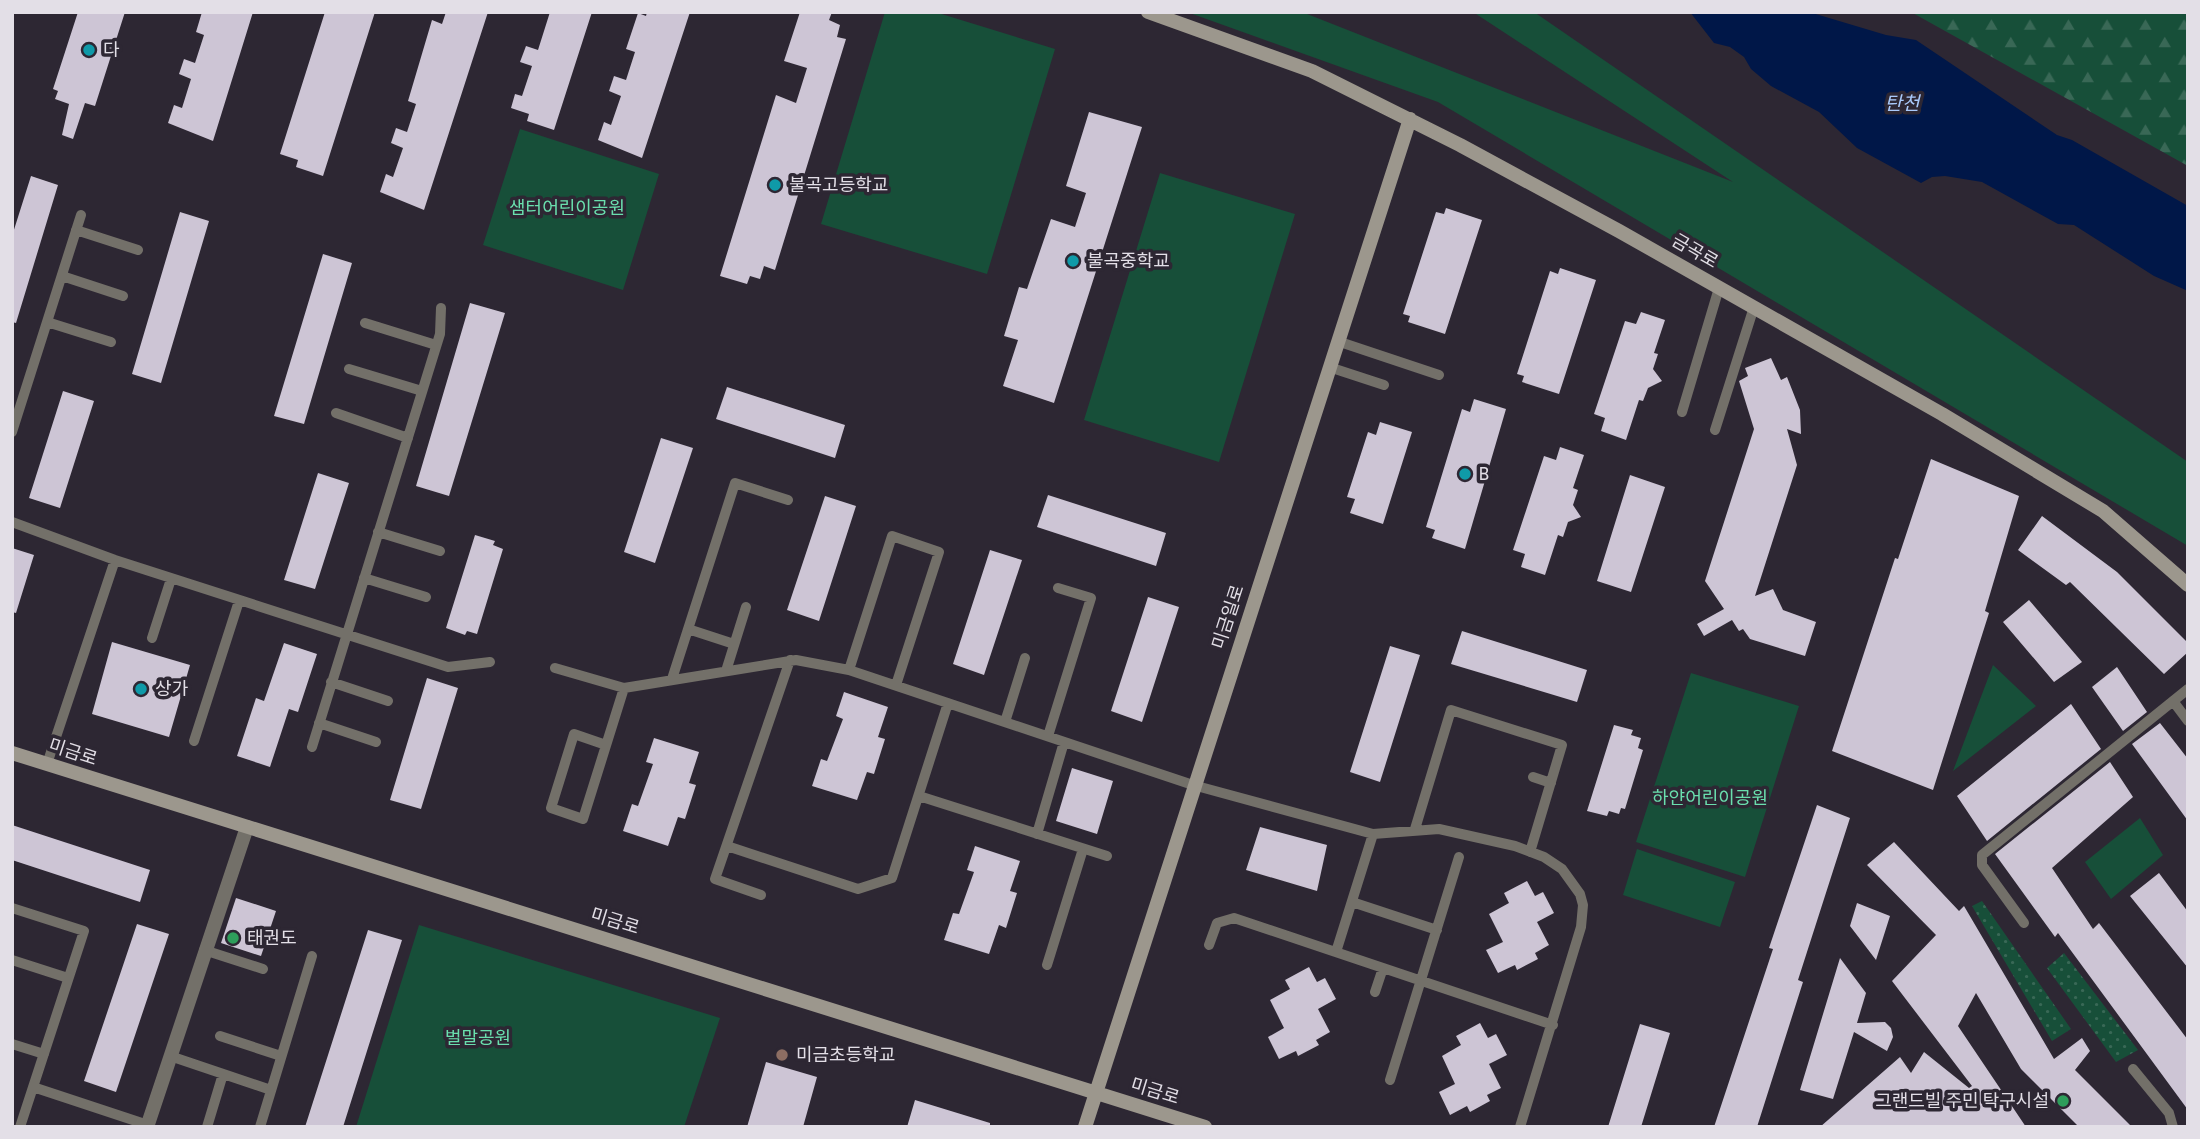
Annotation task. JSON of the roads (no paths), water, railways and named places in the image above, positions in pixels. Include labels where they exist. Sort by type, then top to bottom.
[{"type":"main road","name":"금곡로","points":[[1148,12],[1312,72],[1409,119],[1754,307],[1942,414],[2103,511],[2188,586]]},
{"type":"main road","name":"미금일로","points":[[1086,1127],[1193,785],[1409,119]]},
{"type":"main road","name":"미금로","points":[[12,753],[793,995],[1205,1127]]},
{"type":"street","points":[[147,1126],[247,827]]},
{"type":"lane","points":[[12,432],[81,215]]},
{"type":"lane","points":[[76,230],[138,250]]},
{"type":"lane","points":[[62,276],[123,296]]},
{"type":"lane","points":[[1682,412],[1719,288]]},
{"type":"lane","points":[[1715,430],[1754,307]]},
{"type":"lane","points":[[312,747],[436,345],[443,319],[441,309]]},
{"type":"lane","points":[[47,322],[111,342]]},
{"type":"lane","points":[[365,323],[436,345]]},
{"type":"lane","points":[[1337,341],[1439,375]]},
{"type":"lane","points":[[1329,367],[1384,385]]},
{"type":"lane","points":[[349,369],[422,391]]},
{"type":"lane","points":[[336,414],[408,438]]},
{"type":"lane","points":[[672,679],[735,483],[788,500]]},
{"type":"lane","points":[[12,522],[171,579],[447,667],[490,662]]},
{"type":"lane","points":[[378,532],[440,551]]},
{"type":"lane","points":[[849,670],[892,536],[939,552],[896,685]]},
{"type":"lane","points":[[47,764],[115,560]]},
{"type":"lane","points":[[364,578],[426,597]]},
{"type":"lane","points":[[152,638],[171,579]]},
{"type":"lane","points":[[1048,736],[1091,598],[1058,587]]},
{"type":"lane","points":[[194,741],[239,601]]},
{"type":"lane","points":[[726,671],[746,607]]},
{"type":"lane","points":[[688,629],[734,644]]},
{"type":"lane","points":[[1005,722],[1025,658]]},
{"type":"lane","points":[[761,895],[715,879],[790,660]]},
{"type":"lane","points":[[555,668],[624,688],[790,660],[849,670],[1193,785],[1373,834],[1439,829],[1477,835],[1530,852],[1562,869],[1575,885],[1583,905],[1576,952],[1520,1127]]},
{"type":"lane","points":[[331,682],[388,701]]},
{"type":"lane","points":[[606,745],[574,734],[551,808],[583,819],[624,688]]},
{"type":"lane","points":[[2024,923],[1982,865],[1982,855],[2188,689]]},
{"type":"lane","points":[[2173,701],[2188,721]]},
{"type":"lane","points":[[727,846],[858,889],[892,878],[948,703]]},
{"type":"lane","points":[[1415,829],[1451,710],[1562,745],[1530,852]]},
{"type":"lane","points":[[319,723],[376,742]]},
{"type":"lane","points":[[1037,834],[1064,741]]},
{"type":"lane","points":[[1533,777],[1551,783]]},
{"type":"lane","points":[[919,796],[1107,856]]},
{"type":"lane","points":[[1336,952],[1373,834]]},
{"type":"lane","points":[[1047,965],[1083,849]]},
{"type":"lane","points":[[1390,1080],[1460,857]]},
{"type":"lane","points":[[1352,902],[1437,930]]},
{"type":"lane","points":[[12,908],[84,931],[20,1127]]},
{"type":"lane","points":[[1209,945],[1217,923],[1234,918],[1553,1025]]},
{"type":"lane","points":[[204,950],[263,969]]},
{"type":"lane","points":[[260,1127],[312,956]]},
{"type":"lane","points":[[12,960],[68,978]]},
{"type":"lane","points":[[1375,992],[1383,968]]},
{"type":"lane","points":[[45,1012],[56,1015]]},
{"type":"lane","points":[[281,1014],[293,1018]]},
{"type":"lane","points":[[219,1036],[281,1056]]},
{"type":"lane","points":[[12,1044],[44,1054]]},
{"type":"lane","points":[[170,1056],[271,1090]]},
{"type":"lane","points":[[2133,1069],[2169,1113],[2174,1127]]},
{"type":"lane","points":[[207,1127],[223,1074]]},
{"type":"lane","points":[[33,1087],[147,1126]]},
{"type":"water","name":"탄천","points":[[1690,12],[1809,12],[1886,35],[1916,40],[2057,135],[2072,140],[2188,206],[2188,291],[2154,276],[2074,225],[2058,224],[1982,182],[1945,176],[1932,177],[1921,183],[1857,148],[1819,112],[1771,86],[1751,69],[1744,57],[1730,47],[1714,43]]},
{"type":"place","name":"다","points":[[89,50]]},
{"type":"place","name":"불곡고등학교","points":[[775,185]]},
{"type":"place","name":"불곡중학교","points":[[1073,261]]},
{"type":"place","name":"B","points":[[1465,474]]},
{"type":"place","name":"상가","points":[[141,689]]},
{"type":"place","name":"태권도","points":[[233,938]]},
{"type":"place","name":"미금초등학교","points":[[782,1055]]},
{"type":"place","name":"그랜드빌 주민 탁구시설","points":[[2063,1101]]},
{"type":"park label","name":"샘터어린이공원","points":[[567,208]]},
{"type":"park label","name":"하얀어린이공원","points":[[1710,798]]},
{"type":"park label","name":"벌말공원","points":[[478,1038]]}]
